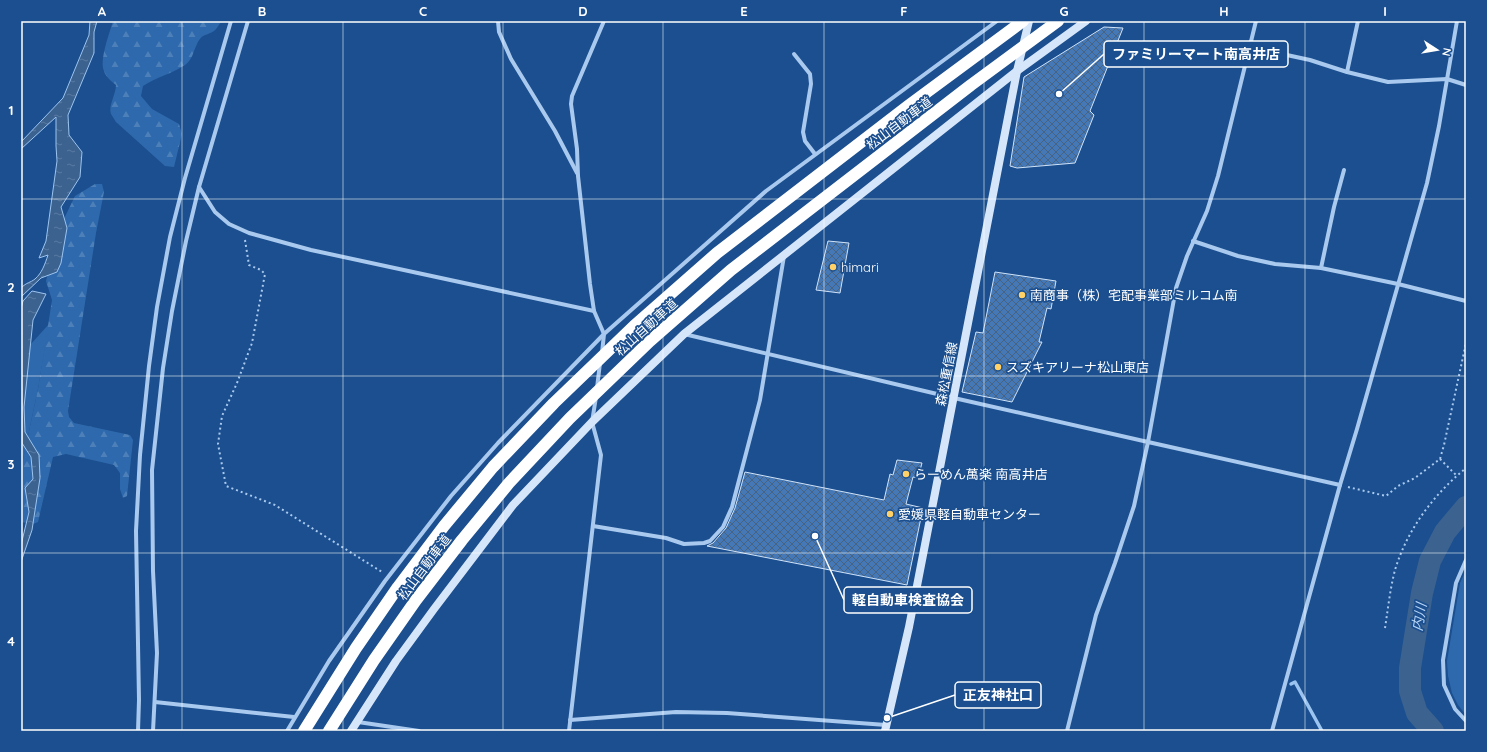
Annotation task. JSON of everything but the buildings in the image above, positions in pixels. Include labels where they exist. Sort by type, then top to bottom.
[{"type":"highway","name":"松山自動車道","points":[[304,731],[356,648],[398,587],[444,526],[493,467],[554,403],[634,326],[717,253],[908,106],[1023,21]]},
{"type":"highway","name":"松山自動車道","points":[[329,731],[378,654],[416,600],[462,540],[509,483],[570,418],[650,341],[731,270],[971,85],[1058,21]]},
{"type":"street","points":[[138,731],[140,700],[136,531],[140,455],[149,366],[157,307],[170,237],[185,178],[231,21]]},
{"type":"street","points":[[153,731],[157,653],[153,571],[152,494],[153,463],[163,368],[172,311],[186,241],[199,187],[248,21]]},
{"type":"street","points":[[498,21],[499,32],[511,59],[555,131],[578,176]]},
{"type":"street","points":[[569,731],[601,455],[592,422],[604,334],[594,311],[578,176],[578,149],[572,96],[604,21]]},
{"type":"street","points":[[287,731],[294,717],[329,661],[388,576],[451,496],[498,443],[604,334],[766,191],[997,21]]},
{"type":"street","name":"森松重信線","points":[[885,728],[909,627],[1017,72],[1029,21]]},
{"type":"street","points":[[351,731],[396,661],[513,505],[592,422],[684,334],[1017,72],[1086,21]]},
{"type":"street","points":[[1067,731],[1094,621],[1134,506],[1148,442],[1176,288],[1193,241],[1207,211],[1218,176],[1256,21]]},
{"type":"street","points":[[1347,72],[1358,21]]},
{"type":"street","points":[[1272,731],[1340,485],[1427,183],[1439,126],[1457,21]]},
{"type":"street","points":[[1250,47],[1310,60],[1347,72],[1388,82],[1447,79],[1466,86]]},
{"type":"street","points":[[794,54],[810,74],[811,84],[803,132],[805,141],[815,154]]},
{"type":"street","points":[[1321,268],[1334,206],[1344,170]]},
{"type":"street","points":[[199,187],[215,212],[229,224],[244,231],[311,250],[594,311]]},
{"type":"street","points":[[1193,241],[1238,256],[1274,264],[1321,268],[1398,284],[1466,301]]},
{"type":"street","points":[[593,526],[666,538],[684,544],[704,543],[710,541],[723,527],[732,507],[760,400],[784,255]]},
{"type":"street","points":[[684,334],[954,398],[1340,485]]},
{"type":"street","points":[[1466,560],[1456,583],[1443,660],[1444,685],[1455,709],[1466,721]]},
{"type":"street","points":[[155,702],[294,717]]},
{"type":"street","points":[[570,720],[676,712],[727,713],[885,728]]},
{"type":"street","points":[[356,722],[389,729],[419,731]]},
{"type":"path","points":[[244,231],[249,265],[261,270],[265,274],[252,343],[237,383],[222,416],[218,444],[226,486],[275,505],[388,576]]},
{"type":"path","points":[[1340,485],[1386,496],[1398,486],[1428,470],[1440,459],[1466,343]]},
{"type":"path","points":[[1440,459],[1457,476]]},
{"type":"path","points":[[1385,628],[1395,571],[1410,531],[1434,498],[1466,468]]},
{"type":"green space","points":[[113,21],[222,21],[214,31],[201,38],[188,63],[175,71],[143,86],[141,96],[152,109],[179,124],[182,134],[174,167],[165,166],[116,122],[111,114],[110,111],[116,85],[105,73],[103,60]]},
{"type":"green space","points":[[95,184],[102,184],[104,192],[96,233],[68,411],[69,417],[74,423],[130,435],[133,440],[127,496],[123,498],[120,489],[120,473],[114,465],[66,454],[53,457],[38,522],[33,524],[21,522],[21,469],[38,389],[52,300],[46,281],[60,227],[75,196]]},
{"type":"green space","points":[[49,324],[38,389],[21,469],[21,355]]},
{"type":"green space","points":[[1466,570],[1466,715],[1458,705],[1452,693],[1448,676],[1447,661],[1460,583]]},
{"type":"water","points":[[90,21],[97,21],[94,32],[94,53],[68,115],[69,135],[82,152],[80,177],[61,207],[67,228],[61,263],[57,272],[41,278],[21,297],[21,288],[40,274],[48,255],[39,258],[46,241],[57,161],[56,117],[21,149],[21,142],[63,98],[89,35]]},
{"type":"water","points":[[32,291],[46,294],[33,320],[24,407],[25,432],[39,455],[40,478],[32,530],[21,562],[21,545],[29,512],[25,488],[33,479],[31,457],[22,443],[21,308],[23,301]]},
{"type":"waterway","name":"内川","points":[[1433,731],[1417,713],[1410,691],[1410,668],[1422,593],[1430,561],[1445,532],[1466,507]]},
{"type":"waterway","points":[[1291,684],[1295,682],[1322,731]]},
{"type":"place","name":"ファミリーマート南高井店","points":[[1059,94]]},
{"type":"place","name":"himari","points":[[833,267]]},
{"type":"place","name":"南商事（株）宅配事業部ミルコム南","points":[[1022,295]]},
{"type":"place","name":"スズキアリーナ松山東店","points":[[998,367]]},
{"type":"place","name":"らーめん萬楽 南高井店","points":[[906,474]]},
{"type":"place","name":"愛媛県軽自動車センター","points":[[890,514]]},
{"type":"place","name":"軽自動車検査協会","points":[[815,536]]},
{"type":"place","name":"正友神社口","points":[[887,718]]}]
